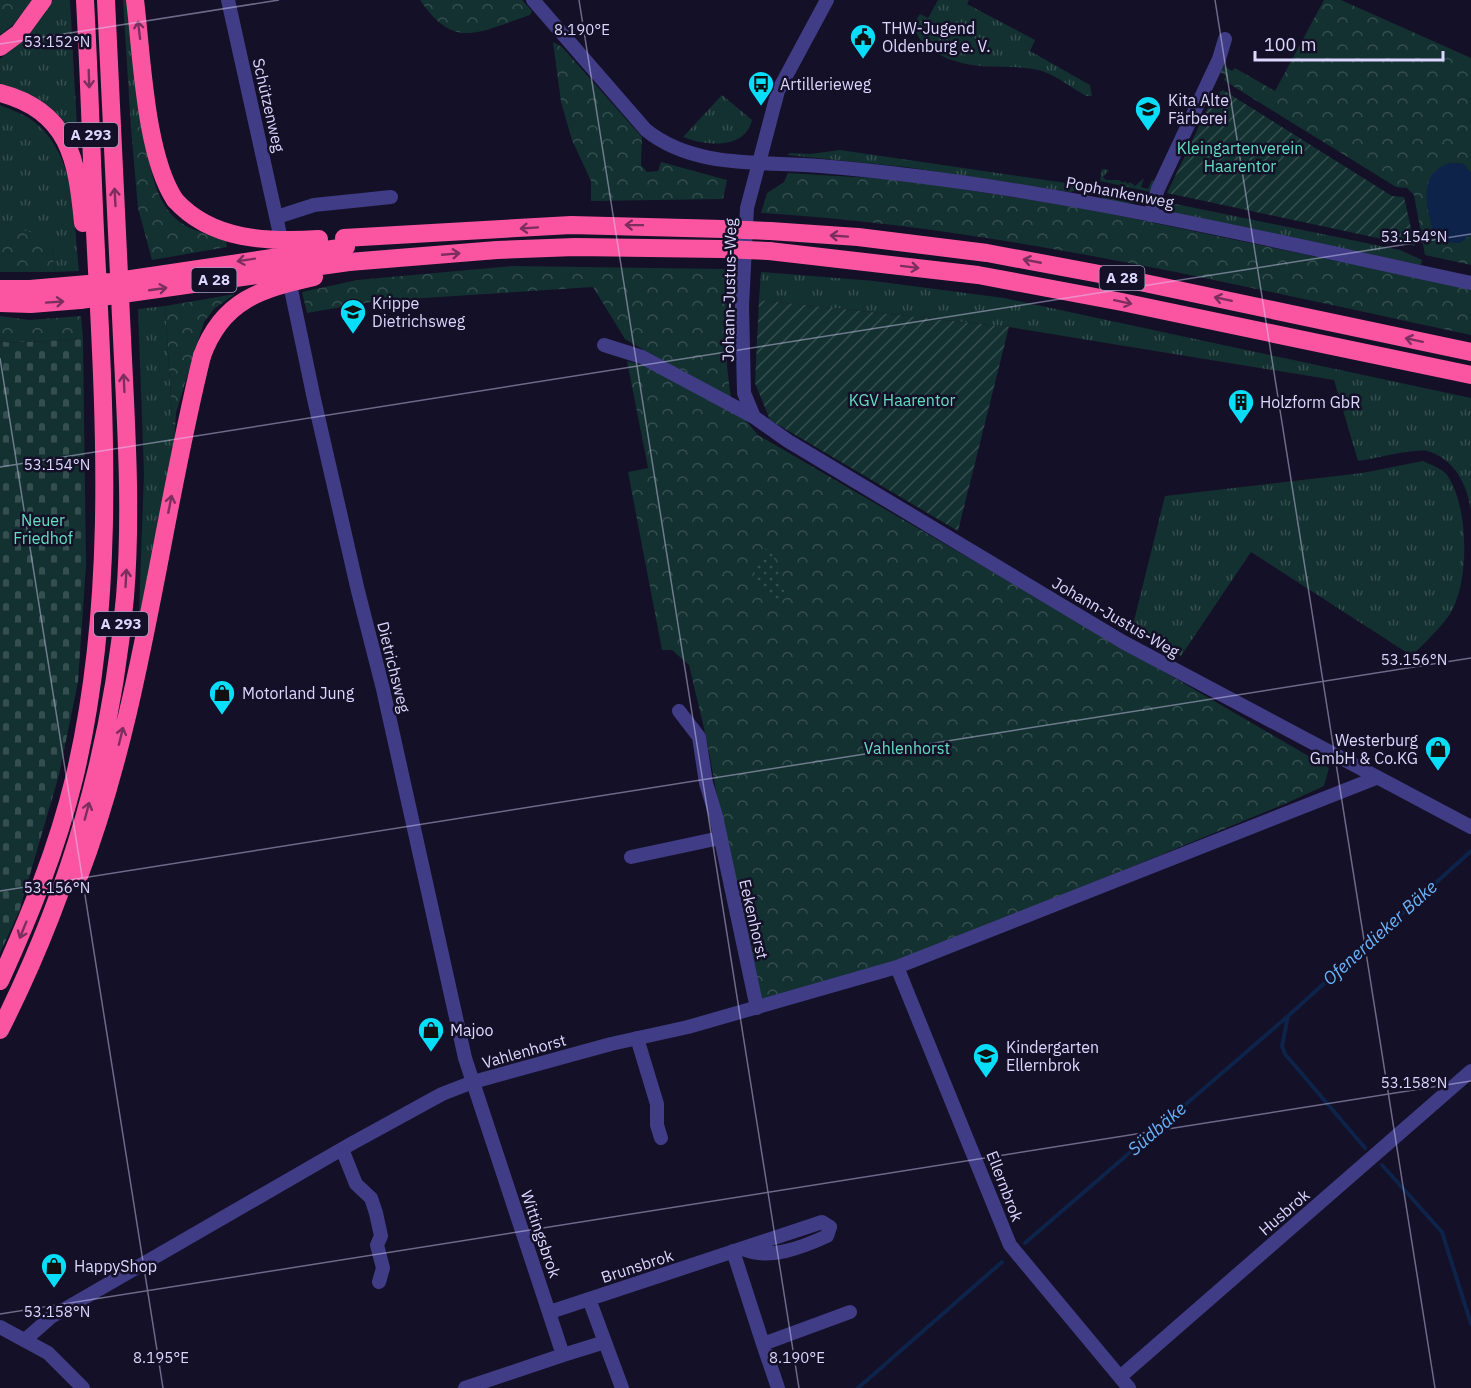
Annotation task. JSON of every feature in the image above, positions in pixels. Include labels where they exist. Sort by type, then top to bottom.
[{"type":"highway","points":[[0,47],[19,33],[43,0]]},
{"type":"highway","name":"A 293","points":[[0,981],[51,860],[74,779],[96,651],[104,527],[104,434],[85,0]]},
{"type":"highway","name":"A 293","points":[[0,1030],[49,927],[79,840],[91,796],[115,675],[125,595],[128,523],[126,433],[105,0]]},
{"type":"highway","name":"A 28","points":[[135,0],[154,150],[162,177],[175,200],[197,221],[234,235],[347,254],[392,259],[497,250],[575,247],[769,251],[978,275],[1471,375]]},
{"type":"highway","name":"A 293","points":[[0,93],[22,99],[41,111],[59,128],[70,147],[80,187],[85,243],[97,270]]},
{"type":"highway","name":"A 28","points":[[49,927],[76,884],[93,839],[110,782],[202,356],[215,330],[229,311],[249,296],[347,254],[442,234],[571,225],[723,229],[858,237],[987,253],[1121,278],[1471,352]]},
{"type":"highway","points":[[0,303],[111,282],[347,254]]},
{"type":"highway","points":[[0,289],[30,296]]},
{"type":"street","name":"Schützenweg","points":[[228,0],[285,258]]},
{"type":"street","name":"Pophankenweg","points":[[533,0],[630,113],[656,137],[693,155],[906,173],[1029,191],[1150,214],[1471,283]]},
{"type":"street","points":[[757,162],[782,81],[827,0]]},
{"type":"street","points":[[1150,214],[1158,189],[1220,59],[1225,39]]},
{"type":"street","name":"Johann-Justus-Weg","points":[[754,417],[744,393],[742,306],[747,208],[757,162]]},
{"type":"street","points":[[277,217],[314,205],[391,197]]},
{"type":"street","name":"Dietrichsweg","points":[[285,258],[314,399],[360,600],[385,697],[465,1058],[473,1083]]},
{"type":"street","name":"Johann-Justus-Weg","points":[[604,345],[642,357],[754,417],[788,441],[1123,642],[1471,827]]},
{"type":"street","name":"Eekenhorst","points":[[679,711],[699,737],[706,783],[758,1008]]},
{"type":"street","name":"Vahlenhorst","points":[[26,1340],[51,1317],[413,1108],[473,1083],[636,1038],[758,1008],[897,967],[1376,778]]},
{"type":"street","points":[[631,857],[720,838]]},
{"type":"street","name":"Ellernbrok","points":[[897,967],[1010,1245],[1125,1383]]},
{"type":"street","points":[[636,1038],[657,1104],[657,1125],[661,1138]]},
{"type":"street","name":"Husbrok","points":[[1125,1383],[1471,1071]]},
{"type":"street","name":"Wittingsbrok","points":[[473,1083],[563,1355]]},
{"type":"street","points":[[342,1149],[356,1184],[371,1198],[376,1212],[381,1236],[377,1245],[383,1268],[379,1282]]},
{"type":"street","name":"Brunsbrok","points":[[550,1312],[822,1222],[830,1227],[827,1236],[776,1253],[738,1250]]},
{"type":"street","points":[[738,1250],[763,1344],[778,1388]]},
{"type":"street","points":[[590,1299],[622,1388]]},
{"type":"street","points":[[763,1344],[850,1312]]},
{"type":"street","points":[[0,1327],[48,1353],[83,1388]]},
{"type":"street","points":[[465,1388],[605,1342]]},
{"type":"green space","points":[[0,0],[32,0],[14,24],[0,35]]},
{"type":"green space","points":[[53,0],[70,0],[78,145],[0,87],[0,59],[29,34]]},
{"type":"green space","points":[[123,0],[129,0],[144,125],[131,129]]},
{"type":"green space","points":[[420,0],[522,0],[532,11],[530,15],[483,31],[457,32],[445,27]]},
{"type":"green space","points":[[938,0],[969,0],[967,4],[1035,40],[1030,51],[1090,85],[1092,96],[1086,96],[1042,71],[1020,67],[976,66],[939,54],[924,44],[916,30],[916,22],[920,14],[928,18]]},
{"type":"green space","points":[[1324,0],[1341,0],[1471,58],[1471,173],[1463,164],[1450,163],[1471,234],[1471,265],[1425,255],[1414,195],[1407,188],[1396,187],[1224,80],[1226,76],[1220,72],[1224,66],[1232,71],[1235,68],[1275,91]]},
{"type":"green space","points":[[553,42],[562,47],[642,137],[641,165],[647,172],[658,171],[661,162],[727,180],[723,199],[591,201],[591,181],[572,140],[561,102]]},
{"type":"green space","name":"Kleingartenverein Haarentor","points":[[1223,90],[1392,196],[1404,197],[1415,246],[1167,193],[1214,95]]},
{"type":"green space","points":[[722,95],[752,120],[742,137],[724,143],[713,143],[683,137]]},
{"type":"green space","points":[[0,105],[29,118],[45,132],[57,149],[70,187],[79,271],[55,272],[52,247],[0,224]]},
{"type":"green space","points":[[144,125],[154,181],[166,207],[186,226],[226,241],[227,247],[152,260],[138,208],[131,129]]},
{"type":"green space","points":[[840,150],[1080,185],[1077,190],[1070,192],[906,167],[787,155]]},
{"type":"green space","points":[[1102,169],[1109,170],[1103,177],[1106,180],[1119,180],[1123,183],[1125,181],[1128,184],[1130,182],[1135,186],[1144,178],[1141,187],[1148,189],[1152,180],[1155,182],[1150,192],[1100,181]]},
{"type":"green space","points":[[788,173],[904,180],[1082,208],[1471,289],[1471,335],[1206,278],[1030,245],[852,220],[761,213],[767,193],[784,182]]},
{"type":"green space","points":[[1095,188],[1146,198],[1136,203],[1119,202],[1102,198]]},
{"type":"green space","points":[[1161,201],[1400,250],[1422,260],[1421,265],[1180,215],[1166,209]]},
{"type":"green space","points":[[0,224],[30,232],[52,247],[55,272],[0,272]]},
{"type":"green space","points":[[512,266],[726,269],[727,366],[731,400],[625,339],[593,287],[377,301],[307,313],[302,292],[357,280]]},
{"type":"green space","points":[[761,272],[874,281],[1004,298],[1471,398],[1471,511],[1467,492],[1458,474],[1452,466],[1437,455],[1422,450],[1358,461],[1334,380],[1009,327],[759,300]]},
{"type":"green space","points":[[235,294],[214,309],[204,322],[176,413],[174,446],[165,306]]},
{"type":"green space","name":"KGV Haarentor","points":[[759,300],[1009,327],[958,531],[770,420],[755,383]]},
{"type":"green space","points":[[165,306],[174,446],[142,613],[139,612],[144,474],[138,309]]},
{"type":"green space","points":[[0,316],[29,320],[81,316],[83,339],[11,343],[0,341]]},
{"type":"green space","name":"Neuer Friedhof","points":[[83,339],[86,565],[78,682],[59,775],[19,912],[0,953],[0,341],[11,343]]},
{"type":"green space","name":"Vahlenhorst","points":[[627,361],[657,369],[742,416],[758,435],[1329,768],[1324,786],[892,965],[759,1001],[742,932],[707,741],[689,665],[672,650],[662,650],[628,472],[648,468]]},
{"type":"green space","points":[[1423,461],[1445,473],[1454,489],[1460,505],[1463,524],[1464,564],[1457,600],[1450,614],[1412,656],[1251,552],[1181,656],[1132,629],[1165,496],[1362,473]]},
{"type":"green space","points":[[769,544],[785,590],[775,603],[753,579],[756,565]]},
{"type":"water","points":[[1450,163],[1463,164],[1471,173],[1471,234],[1460,243],[1446,242],[1434,235],[1427,203],[1428,183],[1432,175],[1439,168]]},
{"type":"waterway","name":"Südbäke","points":[[1025,1243],[1288,1016],[1471,851]]},
{"type":"waterway","points":[[1288,1016],[1282,1046],[1285,1054],[1365,1148]]},
{"type":"waterway","name":"Ofenerdieker Bäke","points":[[1382,1165],[1442,1232],[1471,1324]]},
{"type":"waterway","name":"Südbäke","points":[[858,1388],[1002,1262]]},
{"type":"place","name":"THW-Jugend Oldenburg e. V.","points":[[863,60]]},
{"type":"place","name":"Artillerieweg","points":[[761,107]]},
{"type":"place","name":"Kita Alte Färberei","points":[[1148,132]]},
{"type":"place","name":"Krippe Dietrichsweg","points":[[353,335]]},
{"type":"place","name":"Holzform GbR","points":[[1241,425]]},
{"type":"place","name":"Motorland Jung","points":[[222,716]]},
{"type":"place","name":"Westerburg GmbH & Co.KG","points":[[1438,772]]},
{"type":"place","name":"Majoo","points":[[431,1053]]},
{"type":"place","name":"Kindergarten Ellernbrok","points":[[986,1079]]},
{"type":"place","name":"HappyShop","points":[[54,1289]]}]
